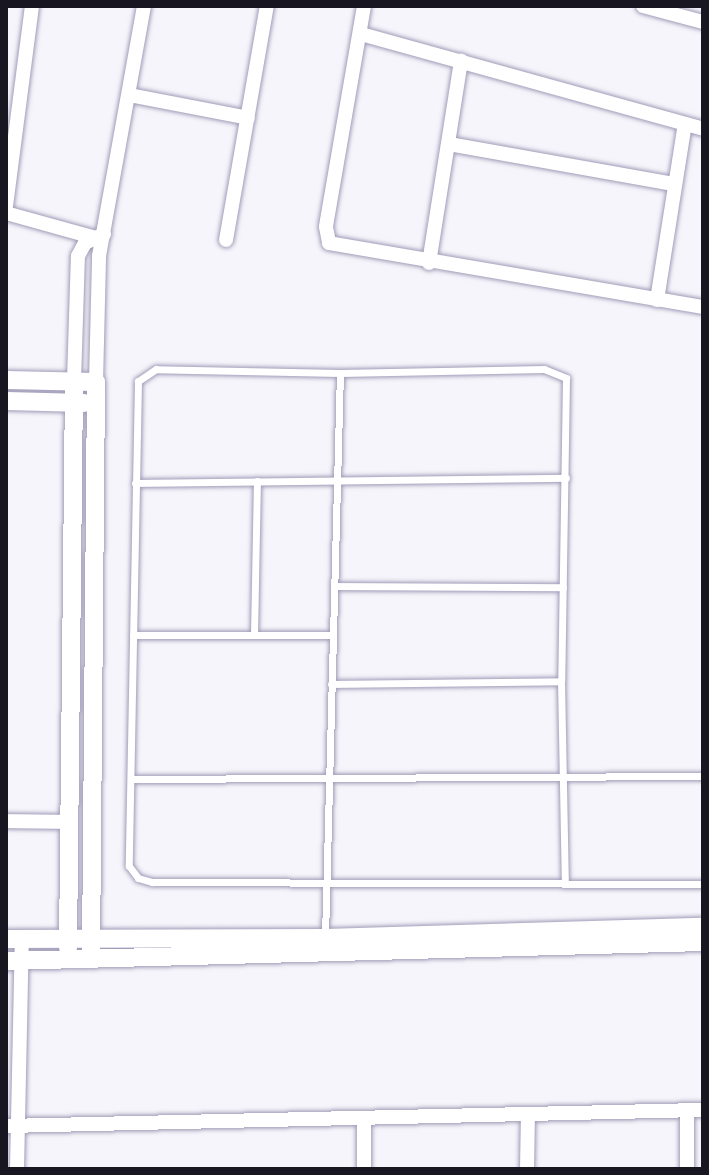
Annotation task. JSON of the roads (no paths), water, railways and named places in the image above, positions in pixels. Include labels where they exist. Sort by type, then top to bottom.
[{"type":"street","points":[[6,206],[32,6]]},
{"type":"street","points":[[91,959],[95,404],[100,236],[144,6]]},
{"type":"street","points":[[226,240],[267,6]]},
{"type":"street","points":[[364,6],[325,237],[338,248],[703,307]]},
{"type":"street","points":[[643,6],[703,22]]},
{"type":"street","points":[[361,34],[703,129]]},
{"type":"street","points":[[429,263],[461,61]]},
{"type":"street","points":[[129,95],[248,118]]},
{"type":"street","points":[[657,300],[673,184],[685,124]]},
{"type":"street","points":[[449,144],[673,184]]},
{"type":"street","points":[[6,213],[100,236]]},
{"type":"street","points":[[68,959],[78,256],[85,243],[100,236]]},
{"type":"street","points":[[6,380],[96,382]]},
{"type":"street","points":[[6,401],[95,404]]},
{"type":"street","points":[[6,821],[69,822]]},
{"type":"street","points":[[17,1169],[11,1126],[14,939],[325,938],[703,927]]},
{"type":"street","points":[[14,961],[703,942]]},
{"type":"street","points":[[687,1110],[687,1169]]},
{"type":"street","points":[[11,1126],[703,1110]]},
{"type":"street","points":[[527,1169],[528,1114]]},
{"type":"street","points":[[364,1118],[364,1169]]},
{"type":"lane","points":[[565,883],[561,681],[569,388],[557,372],[147,372],[137,390],[131,779],[127,851],[138,878],[327,883],[703,884]]},
{"type":"lane","points":[[325,938],[340,373]]},
{"type":"lane","points":[[135,483],[566,478]]},
{"type":"lane","points":[[254,635],[257,481]]},
{"type":"lane","points":[[334,586],[563,587]]},
{"type":"lane","points":[[133,635],[333,635]]},
{"type":"lane","points":[[331,684],[561,681]]},
{"type":"lane","points":[[131,779],[703,776]]}]
